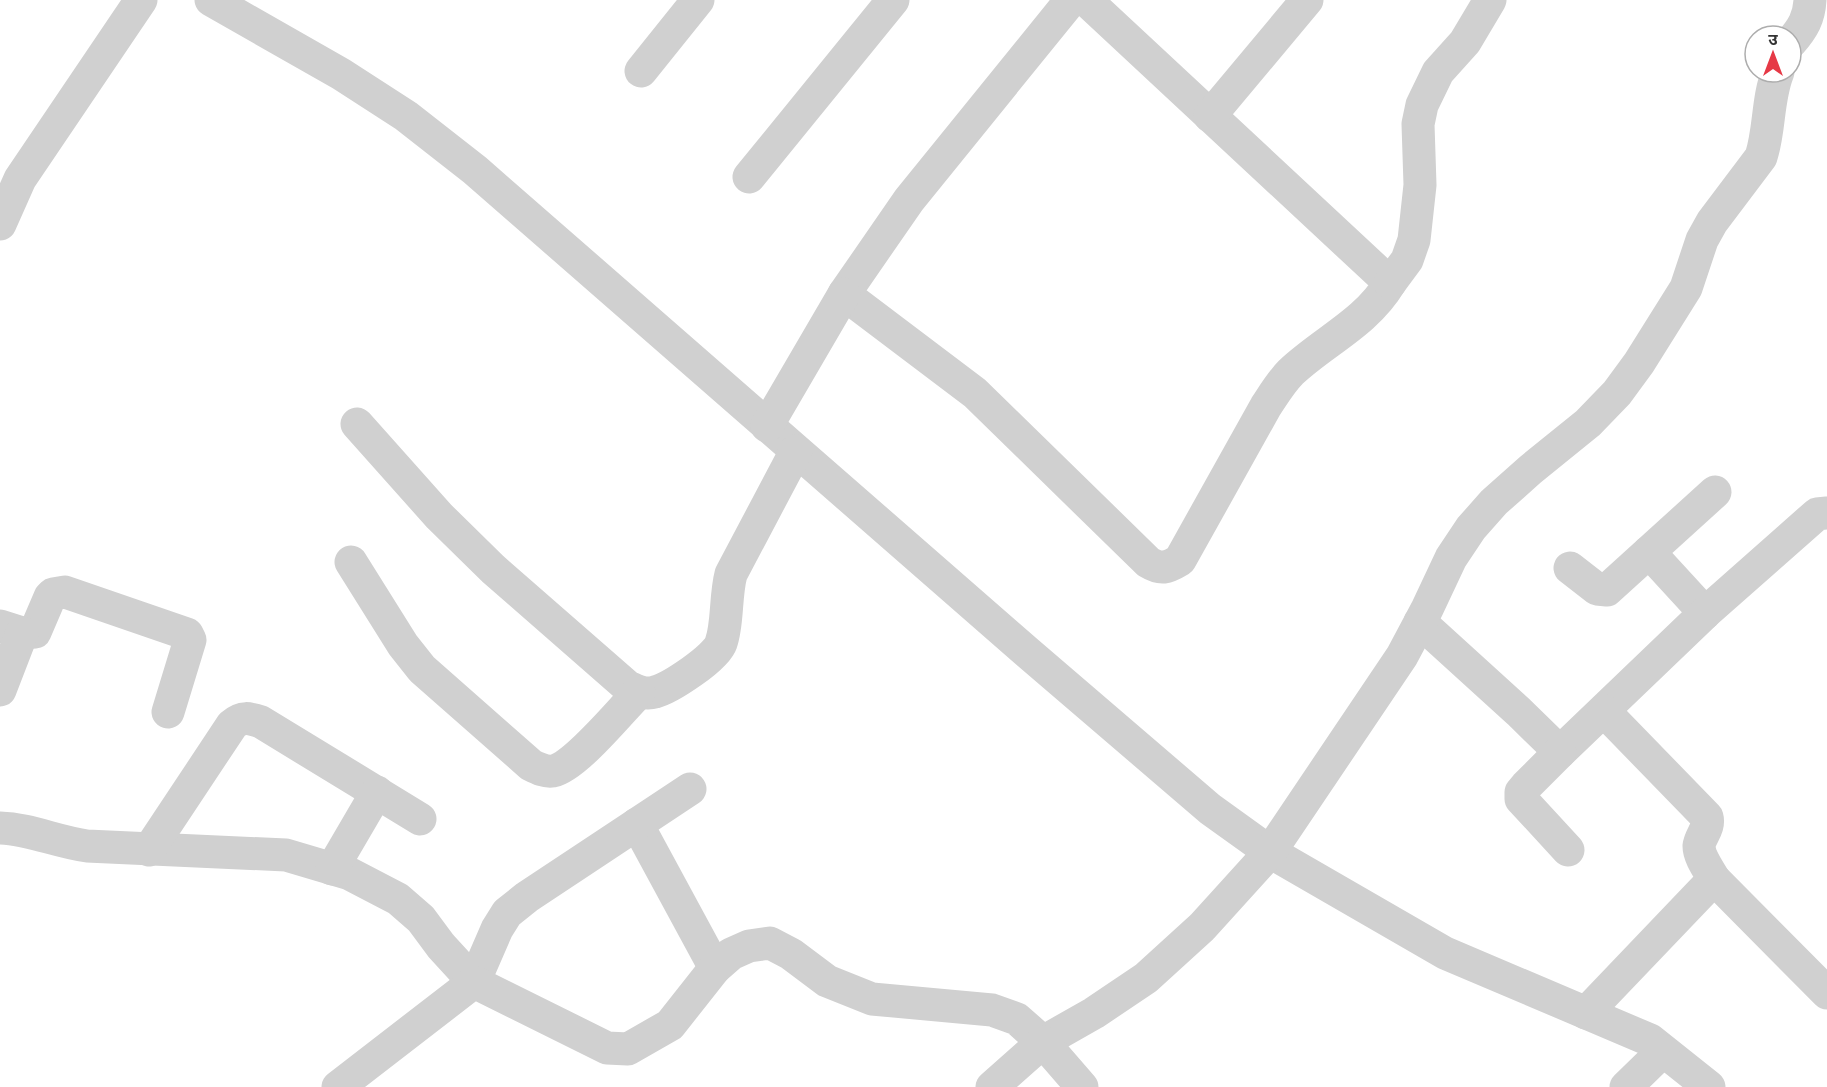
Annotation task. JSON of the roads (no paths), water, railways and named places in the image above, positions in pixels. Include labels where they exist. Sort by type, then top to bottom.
[{"type":"street","points":[[0,224],[20,179],[141,0]]},
{"type":"street","points":[[211,0],[341,74],[406,116],[475,170],[767,426],[1202,801],[1270,852],[1445,953],[1650,1040],[1709,1087]]},
{"type":"street","points":[[642,71],[698,0]]},
{"type":"street","points":[[749,177],[893,0]]},
{"type":"street","points":[[767,426],[844,294],[909,200],[1071,0]]},
{"type":"street","points":[[1086,0],[1390,283]]},
{"type":"street","points":[[1210,116],[1307,0]]},
{"type":"street","points":[[844,294],[975,393],[1148,562],[1156,567],[1164,568],[1180,560],[1279,386],[1292,372],[1360,320],[1383,295],[1407,260],[1414,240],[1420,185],[1418,124],[1422,105],[1438,72],[1465,42],[1490,0]]},
{"type":"street","points":[[1803,28],[1809,14],[1810,0]]},
{"type":"street","points":[[992,1087],[1044,1042],[1094,1013],[1146,978],[1202,927],[1270,852],[1402,656],[1451,558],[1471,528],[1501,495],[1588,423],[1617,393],[1644,356],[1686,288],[1702,240],[1712,222],[1761,157],[1775,84]]},
{"type":"street","points":[[357,424],[440,516],[493,569],[628,687],[639,692],[657,692],[700,666],[714,655],[721,645],[731,574],[796,451]]},
{"type":"street","points":[[1570,568],[1597,589],[1607,590],[1715,492]]},
{"type":"street","points":[[1568,850],[1521,799],[1521,792],[1705,613],[1817,514],[1827,513]]},
{"type":"street","points":[[1649,552],[1705,613]]},
{"type":"street","points":[[351,562],[403,645],[422,669],[538,769],[545,772],[556,770],[571,762],[639,692]]},
{"type":"street","points":[[0,690],[11,629],[35,632],[50,597],[53,594],[65,592],[187,634],[190,640],[168,712]]},
{"type":"street","points":[[1420,622],[1560,752]]},
{"type":"street","points":[[1604,711],[1707,817],[1708,823],[1699,844],[1699,851],[1713,879],[1827,993]]},
{"type":"street","points":[[149,850],[232,725],[239,719],[247,718],[261,722],[420,819]]},
{"type":"street","points":[[338,1087],[474,982],[497,929],[507,913],[527,897],[690,789]]},
{"type":"street","points":[[332,869],[377,792]]},
{"type":"street","points":[[637,824],[715,968]]},
{"type":"street","points":[[0,828],[22,829],[65,843],[87,846],[286,855],[350,874],[398,899],[421,919],[441,946],[474,982],[607,1048],[628,1049],[670,1025],[715,968],[731,954],[749,946],[770,943],[791,954],[827,981],[872,999],[992,1010],[1017,1019],[1044,1042],[1082,1087]]},
{"type":"street","points":[[1586,1013],[1713,879]]},
{"type":"street","points":[[1626,1087],[1663,1051]]}]
